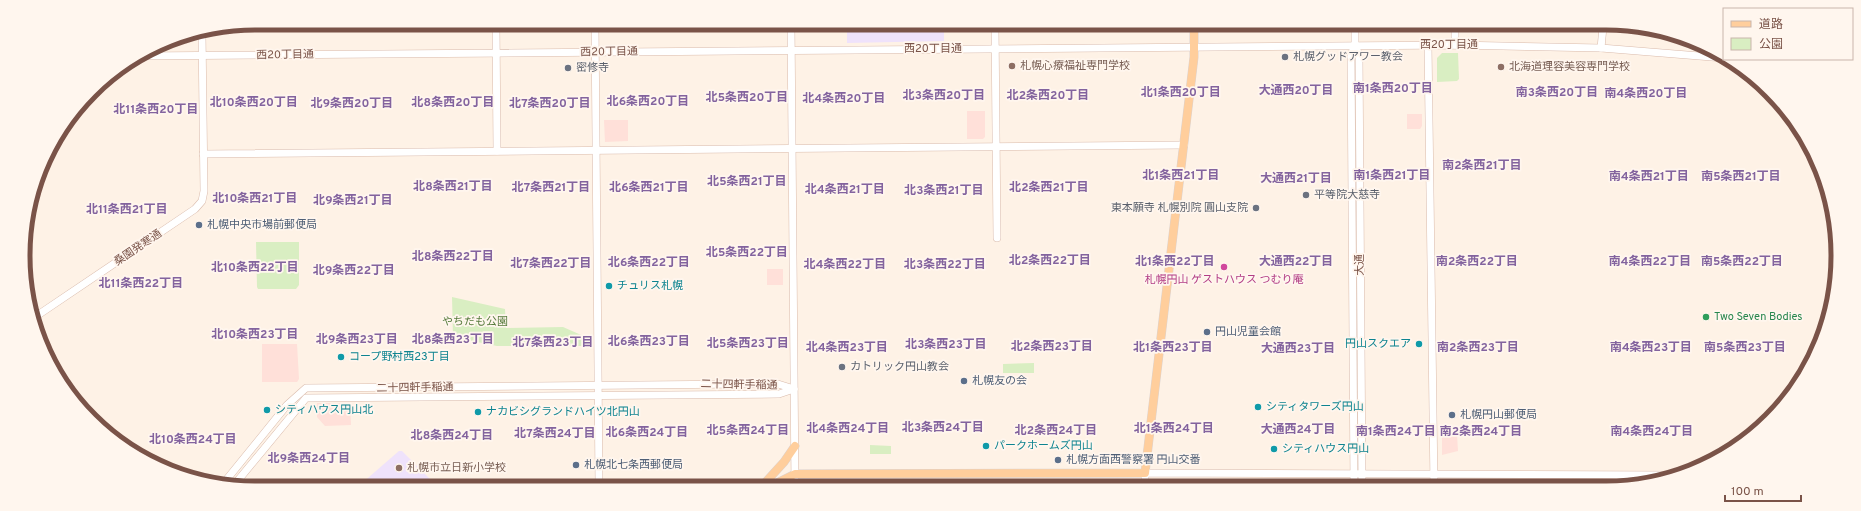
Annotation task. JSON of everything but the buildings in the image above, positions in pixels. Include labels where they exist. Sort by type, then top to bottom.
[{"type":"main road","points":[[780,481],[795,474],[1145,473],[1184,145],[1194,47],[1194,30]]},
{"type":"main road","points":[[767,481],[784,462],[795,446]]},
{"type":"street","points":[[496,30],[497,151]]},
{"type":"street","points":[[594,30],[599,481]]},
{"type":"street","points":[[791,30],[795,481]]},
{"type":"street","points":[[995,30],[997,238]]},
{"type":"street","name":"大通","points":[[1355,30],[1355,45],[1359,55],[1358,474],[1356,481]]},
{"type":"street","points":[[1455,30],[1455,45]]},
{"type":"street","points":[[1601,48],[1603,30]]},
{"type":"street","name":"桑園発寒通","points":[[38,315],[199,205],[204,190],[202,37]]},
{"type":"street","points":[[1428,45],[1434,481]]},
{"type":"street","name":"西20丁目通","points":[[150,56],[1455,45],[1601,48],[1713,57]]},
{"type":"street","points":[[203,154],[1184,145]]},
{"type":"street","name":"二十四軒手稲通","points":[[226,479],[287,405],[306,388],[778,384],[794,389]]},
{"type":"street","name":"二十四軒手稲通","points":[[238,481],[306,398],[779,394],[794,389]]},
{"type":"street","points":[[1144,481],[1145,473],[1657,475]]},
{"type":"street","name":"大通","points":[[1358,474],[1360,481]]},
{"type":"shaded area","points":[[847,30],[944,30],[944,41],[847,43]]},
{"type":"shaded area","points":[[967,111],[985,111],[985,137],[983,139],[967,139]]},
{"type":"shaded area","points":[[1407,114],[1422,114],[1422,126],[1420,129],[1407,129]]},
{"type":"shaded area","points":[[604,120],[628,120],[628,141],[605,142]]},
{"type":"shaded area","points":[[767,269],[783,269],[783,285],[767,285]]},
{"type":"shaded area","points":[[262,344],[297,344],[299,379],[297,382],[262,382]]},
{"type":"shaded area","points":[[317,403],[350,403],[351,425],[325,426],[317,417]]},
{"type":"shaded area","points":[[1442,435],[1457,435],[1458,451],[1442,455]]},
{"type":"shaded area","name":"札幌市立日新小学校","points":[[399,451],[402,451],[432,481],[364,481]]},
{"type":"green space","points":[[1442,53],[1458,53],[1459,79],[1457,81],[1437,82],[1437,58]]},
{"type":"green space","points":[[256,242],[299,242],[299,285],[296,289],[258,289]]},
{"type":"green space","name":"やちだも公園","points":[[452,297],[505,309],[506,328],[563,327],[588,338],[587,344],[584,346],[497,346],[453,337]]},
{"type":"green space","points":[[1034,363],[1034,373],[1003,373],[1003,364]]},
{"type":"green space","points":[[870,445],[891,446],[891,454],[870,454]]},
{"type":"place","name":"札幌グッドアワー教会","points":[[1285,57]]},
{"type":"place","name":"札幌心療福祉専門学校","points":[[1012,66]]},
{"type":"place","name":"北海道理容美容専門学校","points":[[1501,67]]},
{"type":"place","name":"密修寺","points":[[568,68]]},
{"type":"place","name":"平等院大慈寺","points":[[1306,195]]},
{"type":"place","name":"東本願寺 札幌別院 圓山支院","points":[[1256,208]]},
{"type":"place","name":"札幌中央市場前郵便局","points":[[199,225]]},
{"type":"place","name":"札幌円山 ゲストハウス つむり庵","points":[[1224,267]]},
{"type":"place","name":"チュリス札幌","points":[[609,286]]},
{"type":"place","name":"Two Seven Bodies","points":[[1706,317]]},
{"type":"place","name":"円山児童会館","points":[[1207,332]]},
{"type":"place","name":"円山スクエア","points":[[1419,344]]},
{"type":"place","name":"コープ野村西23丁目","points":[[341,357]]},
{"type":"place","name":"カトリック円山教会","points":[[842,367]]},
{"type":"place","name":"札幌友の会","points":[[964,381]]},
{"type":"place","name":"シティタワーズ円山","points":[[1258,407]]},
{"type":"place","name":"シティハウス円山北","points":[[267,410]]},
{"type":"place","name":"ナカビシグランドハイツ北円山","points":[[478,412]]},
{"type":"place","name":"札幌円山郵便局","points":[[1452,415]]},
{"type":"place","name":"パークホームズ円山","points":[[986,446]]},
{"type":"place","name":"シティハウス円山","points":[[1274,449]]},
{"type":"place","name":"札幌方面西警察署 円山交番","points":[[1058,460]]},
{"type":"place","name":"札幌北七条西郵便局","points":[[576,465]]},
{"type":"place","name":"札幌市立日新小学校","points":[[399,468]]},
{"type":"district","name":"南1条西20丁目","points":[[1393,89]]},
{"type":"district","name":"大通西20丁目","points":[[1296,91]]},
{"type":"district","name":"北1条西20丁目","points":[[1181,93]]},
{"type":"district","name":"南3条西20丁目","points":[[1557,93]]},
{"type":"district","name":"南4条西20丁目","points":[[1646,94]]},
{"type":"district","name":"北3条西20丁目","points":[[944,96]]},
{"type":"district","name":"北2条西20丁目","points":[[1048,96]]},
{"type":"district","name":"北5条西20丁目","points":[[747,98]]},
{"type":"district","name":"北4条西20丁目","points":[[844,99]]},
{"type":"district","name":"北6条西20丁目","points":[[648,102]]},
{"type":"district","name":"北10条西20丁目","points":[[254,103]]},
{"type":"district","name":"北8条西20丁目","points":[[453,103]]},
{"type":"district","name":"北9条西20丁目","points":[[352,104]]},
{"type":"district","name":"北7条西20丁目","points":[[550,104]]},
{"type":"district","name":"北11条西20丁目","points":[[156,110]]},
{"type":"district","name":"南2条西21丁目","points":[[1482,166]]},
{"type":"district","name":"北1条西21丁目","points":[[1181,176]]},
{"type":"district","name":"南1条西21丁目","points":[[1392,176]]},
{"type":"district","name":"南4条西21丁目","points":[[1649,177]]},
{"type":"district","name":"南5条西21丁目","points":[[1741,177]]},
{"type":"district","name":"大通西21丁目","points":[[1296,179]]},
{"type":"district","name":"北5条西21丁目","points":[[747,182]]},
{"type":"district","name":"北8条西21丁目","points":[[453,187]]},
{"type":"district","name":"北7条西21丁目","points":[[551,188]]},
{"type":"district","name":"北6条西21丁目","points":[[649,188]]},
{"type":"district","name":"北2条西21丁目","points":[[1049,188]]},
{"type":"district","name":"北4条西21丁目","points":[[845,190]]},
{"type":"district","name":"北3条西21丁目","points":[[944,191]]},
{"type":"district","name":"北10条西21丁目","points":[[255,199]]},
{"type":"district","name":"北9条西21丁目","points":[[353,201]]},
{"type":"district","name":"北11条西21丁目","points":[[127,210]]},
{"type":"district","name":"北5条西22丁目","points":[[747,253]]},
{"type":"district","name":"北8条西22丁目","points":[[453,257]]},
{"type":"district","name":"北2条西22丁目","points":[[1050,261]]},
{"type":"district","name":"北1条西22丁目","points":[[1175,262]]},
{"type":"district","name":"大通西22丁目","points":[[1296,262]]},
{"type":"district","name":"南2条西22丁目","points":[[1477,262]]},
{"type":"district","name":"南4条西22丁目","points":[[1650,262]]},
{"type":"district","name":"南5条西22丁目","points":[[1742,262]]},
{"type":"district","name":"北6条西22丁目","points":[[649,263]]},
{"type":"district","name":"北7条西22丁目","points":[[551,264]]},
{"type":"district","name":"北4条西22丁目","points":[[845,265]]},
{"type":"district","name":"北3条西22丁目","points":[[945,265]]},
{"type":"district","name":"北10条西22丁目","points":[[255,268]]},
{"type":"district","name":"北9条西22丁目","points":[[354,271]]},
{"type":"district","name":"北11条西22丁目","points":[[141,284]]},
{"type":"district","name":"北10条西23丁目","points":[[255,335]]},
{"type":"district","name":"北9条西23丁目","points":[[357,340]]},
{"type":"district","name":"北8条西23丁目","points":[[453,340]]},
{"type":"district","name":"北6条西23丁目","points":[[649,342]]},
{"type":"district","name":"北7条西23丁目","points":[[553,343]]},
{"type":"district","name":"北5条西23丁目","points":[[748,344]]},
{"type":"district","name":"北3条西23丁目","points":[[946,345]]},
{"type":"district","name":"北2条西23丁目","points":[[1052,347]]},
{"type":"district","name":"北4条西23丁目","points":[[847,348]]},
{"type":"district","name":"北1条西23丁目","points":[[1173,348]]},
{"type":"district","name":"南2条西23丁目","points":[[1478,348]]},
{"type":"district","name":"南4条西23丁目","points":[[1651,348]]},
{"type":"district","name":"南5条西23丁目","points":[[1745,348]]},
{"type":"district","name":"大通西23丁目","points":[[1298,349]]},
{"type":"district","name":"北3条西24丁目","points":[[943,428]]},
{"type":"district","name":"北4条西24丁目","points":[[848,429]]},
{"type":"district","name":"北1条西24丁目","points":[[1174,429]]},
{"type":"district","name":"大通西24丁目","points":[[1298,430]]},
{"type":"district","name":"北5条西24丁目","points":[[748,431]]},
{"type":"district","name":"北2条西24丁目","points":[[1056,431]]},
{"type":"district","name":"南1条西24丁目","points":[[1396,432]]},
{"type":"district","name":"南2条西24丁目","points":[[1481,432]]},
{"type":"district","name":"南4条西24丁目","points":[[1652,432]]},
{"type":"district","name":"北6条西24丁目","points":[[647,433]]},
{"type":"district","name":"北7条西24丁目","points":[[555,434]]},
{"type":"district","name":"北8条西24丁目","points":[[452,436]]},
{"type":"district","name":"北10条西24丁目","points":[[193,440]]},
{"type":"district","name":"北9条西24丁目","points":[[309,459]]}]
